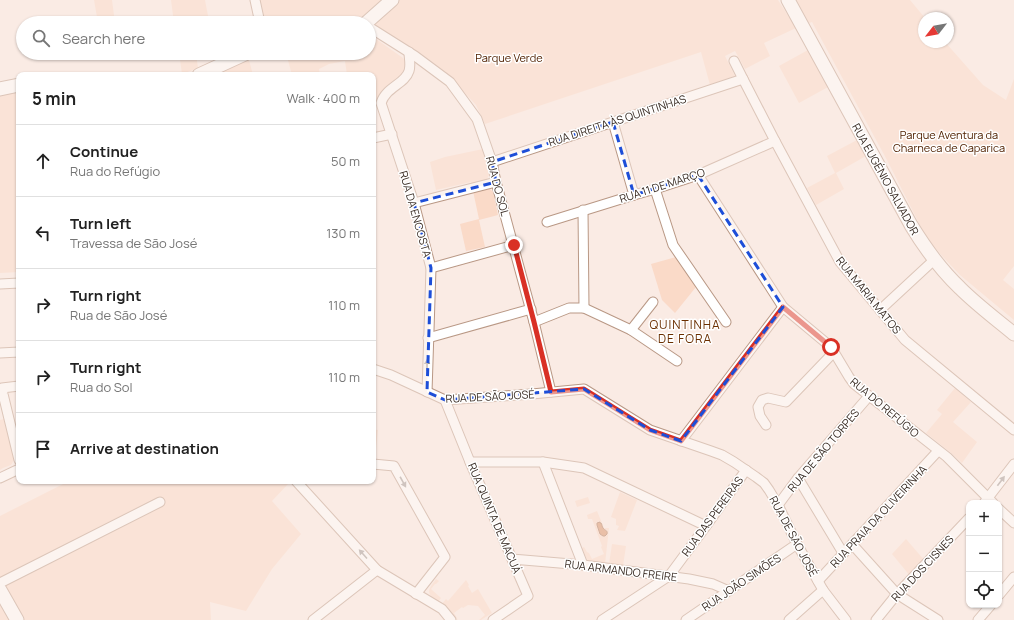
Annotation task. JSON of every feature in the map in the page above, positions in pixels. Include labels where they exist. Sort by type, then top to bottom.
[{"type":"street","points":[[254,0],[258,16]]},
{"type":"street","points":[[374,16],[392,0]]},
{"type":"street","name":"RUA EUGÉNIO SALVADOR","points":[[788,0],[911,225],[934,260],[960,288],[1014,334]]},
{"type":"street","name":"RUA DO SOL","points":[[376,31],[409,52],[450,82],[477,119],[492,162],[496,182],[531,308],[551,392]]},
{"type":"street","name":"RUA DA ENCOSTA","points":[[409,52],[410,63],[406,78],[388,91],[382,97],[380,103],[392,134],[414,203],[431,268],[427,392]]},
{"type":"street","points":[[205,72],[231,60]]},
{"type":"street","name":"RUA MARIA MATOS","points":[[734,61],[840,262],[906,340],[1014,430]]},
{"type":"street","name":"RUA DIREITA ÀS QUINTINHAS","points":[[492,162],[743,79]]},
{"type":"street","points":[[0,89],[16,86]]},
{"type":"street","points":[[613,122],[634,195]]},
{"type":"street","points":[[376,137],[392,134]]},
{"type":"street","name":"RUA 11 DE MARÇO","points":[[547,222],[698,175],[775,141]]},
{"type":"street","name":"RUA DO REFÚGIO","points":[[698,175],[783,307],[828,344],[854,384],[955,465],[987,500]]},
{"type":"street","points":[[414,203],[496,182]]},
{"type":"street","points":[[655,189],[673,245],[726,322]]},
{"type":"street","points":[[584,210],[584,308]]},
{"type":"street","points":[[431,268],[514,245]]},
{"type":"street","points":[[880,310],[934,260]]},
{"type":"street","points":[[0,284],[16,283]]},
{"type":"street","points":[[631,330],[653,302]]},
{"type":"street","points":[[681,441],[783,307]]},
{"type":"street","points":[[428,338],[531,308]]},
{"type":"street","points":[[534,322],[569,308],[584,308],[631,330],[677,361]]},
{"type":"street","points":[[0,353],[16,352]]},
{"type":"street","points":[[766,426],[760,416],[758,407],[762,400],[768,398],[786,402],[834,352]]},
{"type":"street","name":"RUA DE SÃO JOSÉ","points":[[376,370],[391,375],[445,400],[584,389],[650,430],[722,455],[746,470],[764,484],[769,490],[823,590],[846,620]]},
{"type":"street","points":[[16,386],[2,388],[16,448]]},
{"type":"street","name":"RUA DE SÃO TORPES","points":[[778,505],[798,478],[869,396]]},
{"type":"street","name":"RUA QUINTA DE MACUÁ","points":[[445,400],[528,596],[493,620]]},
{"type":"street","name":"RUA PRAIA DA OLIVEIRINHA","points":[[818,581],[938,451]]},
{"type":"street","points":[[470,462],[542,462],[584,468],[706,526]]},
{"type":"street","points":[[542,462],[583,565]]},
{"type":"street","points":[[376,464],[394,466],[445,557],[416,594]]},
{"type":"street","points":[[989,500],[1014,464]]},
{"type":"street","points":[[0,478],[16,470]]},
{"type":"street","name":"RUA DAS PEREIRAS","points":[[602,620],[669,576],[746,470]]},
{"type":"street","points":[[798,478],[843,553]]},
{"type":"street","points":[[299,484],[377,570],[442,609],[451,620]]},
{"type":"street","points":[[0,583],[160,502]]},
{"type":"street","points":[[1002,511],[1014,522]]},
{"type":"street","name":"RUA DOS CISNES","points":[[876,620],[897,594],[966,521]]},
{"type":"street","name":"RUA JOÃO SIMÕES","points":[[686,620],[797,544]]},
{"type":"street","points":[[852,544],[897,594],[938,620]]},
{"type":"street","name":"RUA ARMANDO FREIRE","points":[[512,559],[583,565],[669,576],[713,584],[729,590]]},
{"type":"street","points":[[313,620],[377,570]]},
{"type":"street","points":[[1002,591],[1014,577]]},
{"type":"street","points":[[0,590],[17,620]]},
{"type":"street","points":[[789,620],[823,590]]},
{"type":"street","points":[[978,620],[988,608]]},
{"type":"highlighted area","points":[[613,122],[634,195],[698,175],[783,307],[681,441],[650,430],[584,389],[445,400],[427,392],[431,268],[414,203],[496,182],[492,162]]},
{"type":"green space","points":[[94,0],[112,0],[114,16],[97,16]]},
{"type":"green space","points":[[171,0],[205,0],[208,16],[173,16]]},
{"type":"green space","points":[[250,0],[381,0],[364,16],[255,16]]},
{"type":"green space","name":"Parque Verde","points":[[397,0],[778,0],[796,28],[764,43],[770,56],[745,69],[735,51],[725,56],[736,78],[710,85],[701,52],[485,124],[476,105],[447,74],[431,61],[395,38],[383,33],[378,28],[376,22]]},
{"type":"green space","name":"Parque Aventura da Charneca de Caparica","points":[[796,0],[910,0],[920,12],[918,12],[918,48],[950,48],[983,85],[1006,100],[1014,79],[1014,266],[1003,280],[1014,289],[1014,320],[960,275],[926,237],[887,160],[812,22],[809,23]]},
{"type":"green space","points":[[376,39],[403,58],[407,64],[405,71],[380,93],[376,101],[376,72],[347,72],[345,61],[329,64],[319,69],[320,72],[291,72],[288,60],[376,60]]},
{"type":"green space","points":[[808,50],[828,87],[799,103],[779,66]]},
{"type":"green space","points":[[180,60],[197,60],[198,68],[187,72],[182,72]]},
{"type":"green space","points":[[249,60],[252,72],[221,72]]},
{"type":"green space","points":[[16,89],[16,272],[0,273],[0,93]]},
{"type":"green space","points":[[857,140],[866,156],[836,173],[844,189],[816,205],[807,188],[835,173],[827,156]]},
{"type":"green space","points":[[483,149],[489,175],[486,181],[472,184],[471,182],[436,190],[430,162],[445,157]]},
{"type":"green space","points":[[489,188],[493,192],[498,215],[479,220],[485,247],[466,251],[460,224],[479,219],[473,191]]},
{"type":"green space","points":[[676,257],[696,287],[675,313],[662,300],[651,264]]},
{"type":"green space","points":[[955,388],[971,402],[953,422],[977,442],[962,463],[926,433],[942,414],[937,410]]},
{"type":"green space","points":[[4,419],[14,460],[11,465],[0,470],[0,420]]},
{"type":"green space","points":[[376,430],[378,430],[376,449]]},
{"type":"green space","points":[[63,484],[288,484],[272,501],[301,534],[272,569],[246,611],[210,602],[211,620],[24,620],[0,580],[0,516]]},
{"type":"green space","points":[[620,492],[637,500],[625,531],[617,530],[619,526],[616,525],[616,519],[611,517]]},
{"type":"green space","points":[[588,497],[590,503],[577,507],[575,501]]},
{"type":"green space","points":[[597,511],[604,528],[609,528],[605,564],[588,561],[582,548],[584,547],[592,559],[604,554],[592,519],[588,519],[587,515]]},
{"type":"green space","points":[[906,539],[925,561],[911,577],[892,554]]},
{"type":"green space","points":[[612,544],[626,546],[623,566],[609,564]]},
{"type":"green space","points":[[436,579],[439,581],[431,589],[441,598],[438,602],[429,592]]},
{"type":"green space","points":[[466,580],[472,593],[478,589],[492,613],[481,620],[479,620],[485,615],[478,606],[468,605],[463,608],[462,607],[454,613],[458,620],[441,605],[446,599],[448,601]]},
{"type":"green space","points":[[0,596],[13,620],[0,620]]},
{"type":"shaded area","points":[[600,522],[607,532],[605,536],[600,534],[597,523]]},
{"type":"district","name":"QUINTINHA DE FORA","points":[[685,331]]},
{"type":"route","points":[[514,245],[551,392],[584,389],[650,430],[681,441],[783,307],[831,347]]}]
